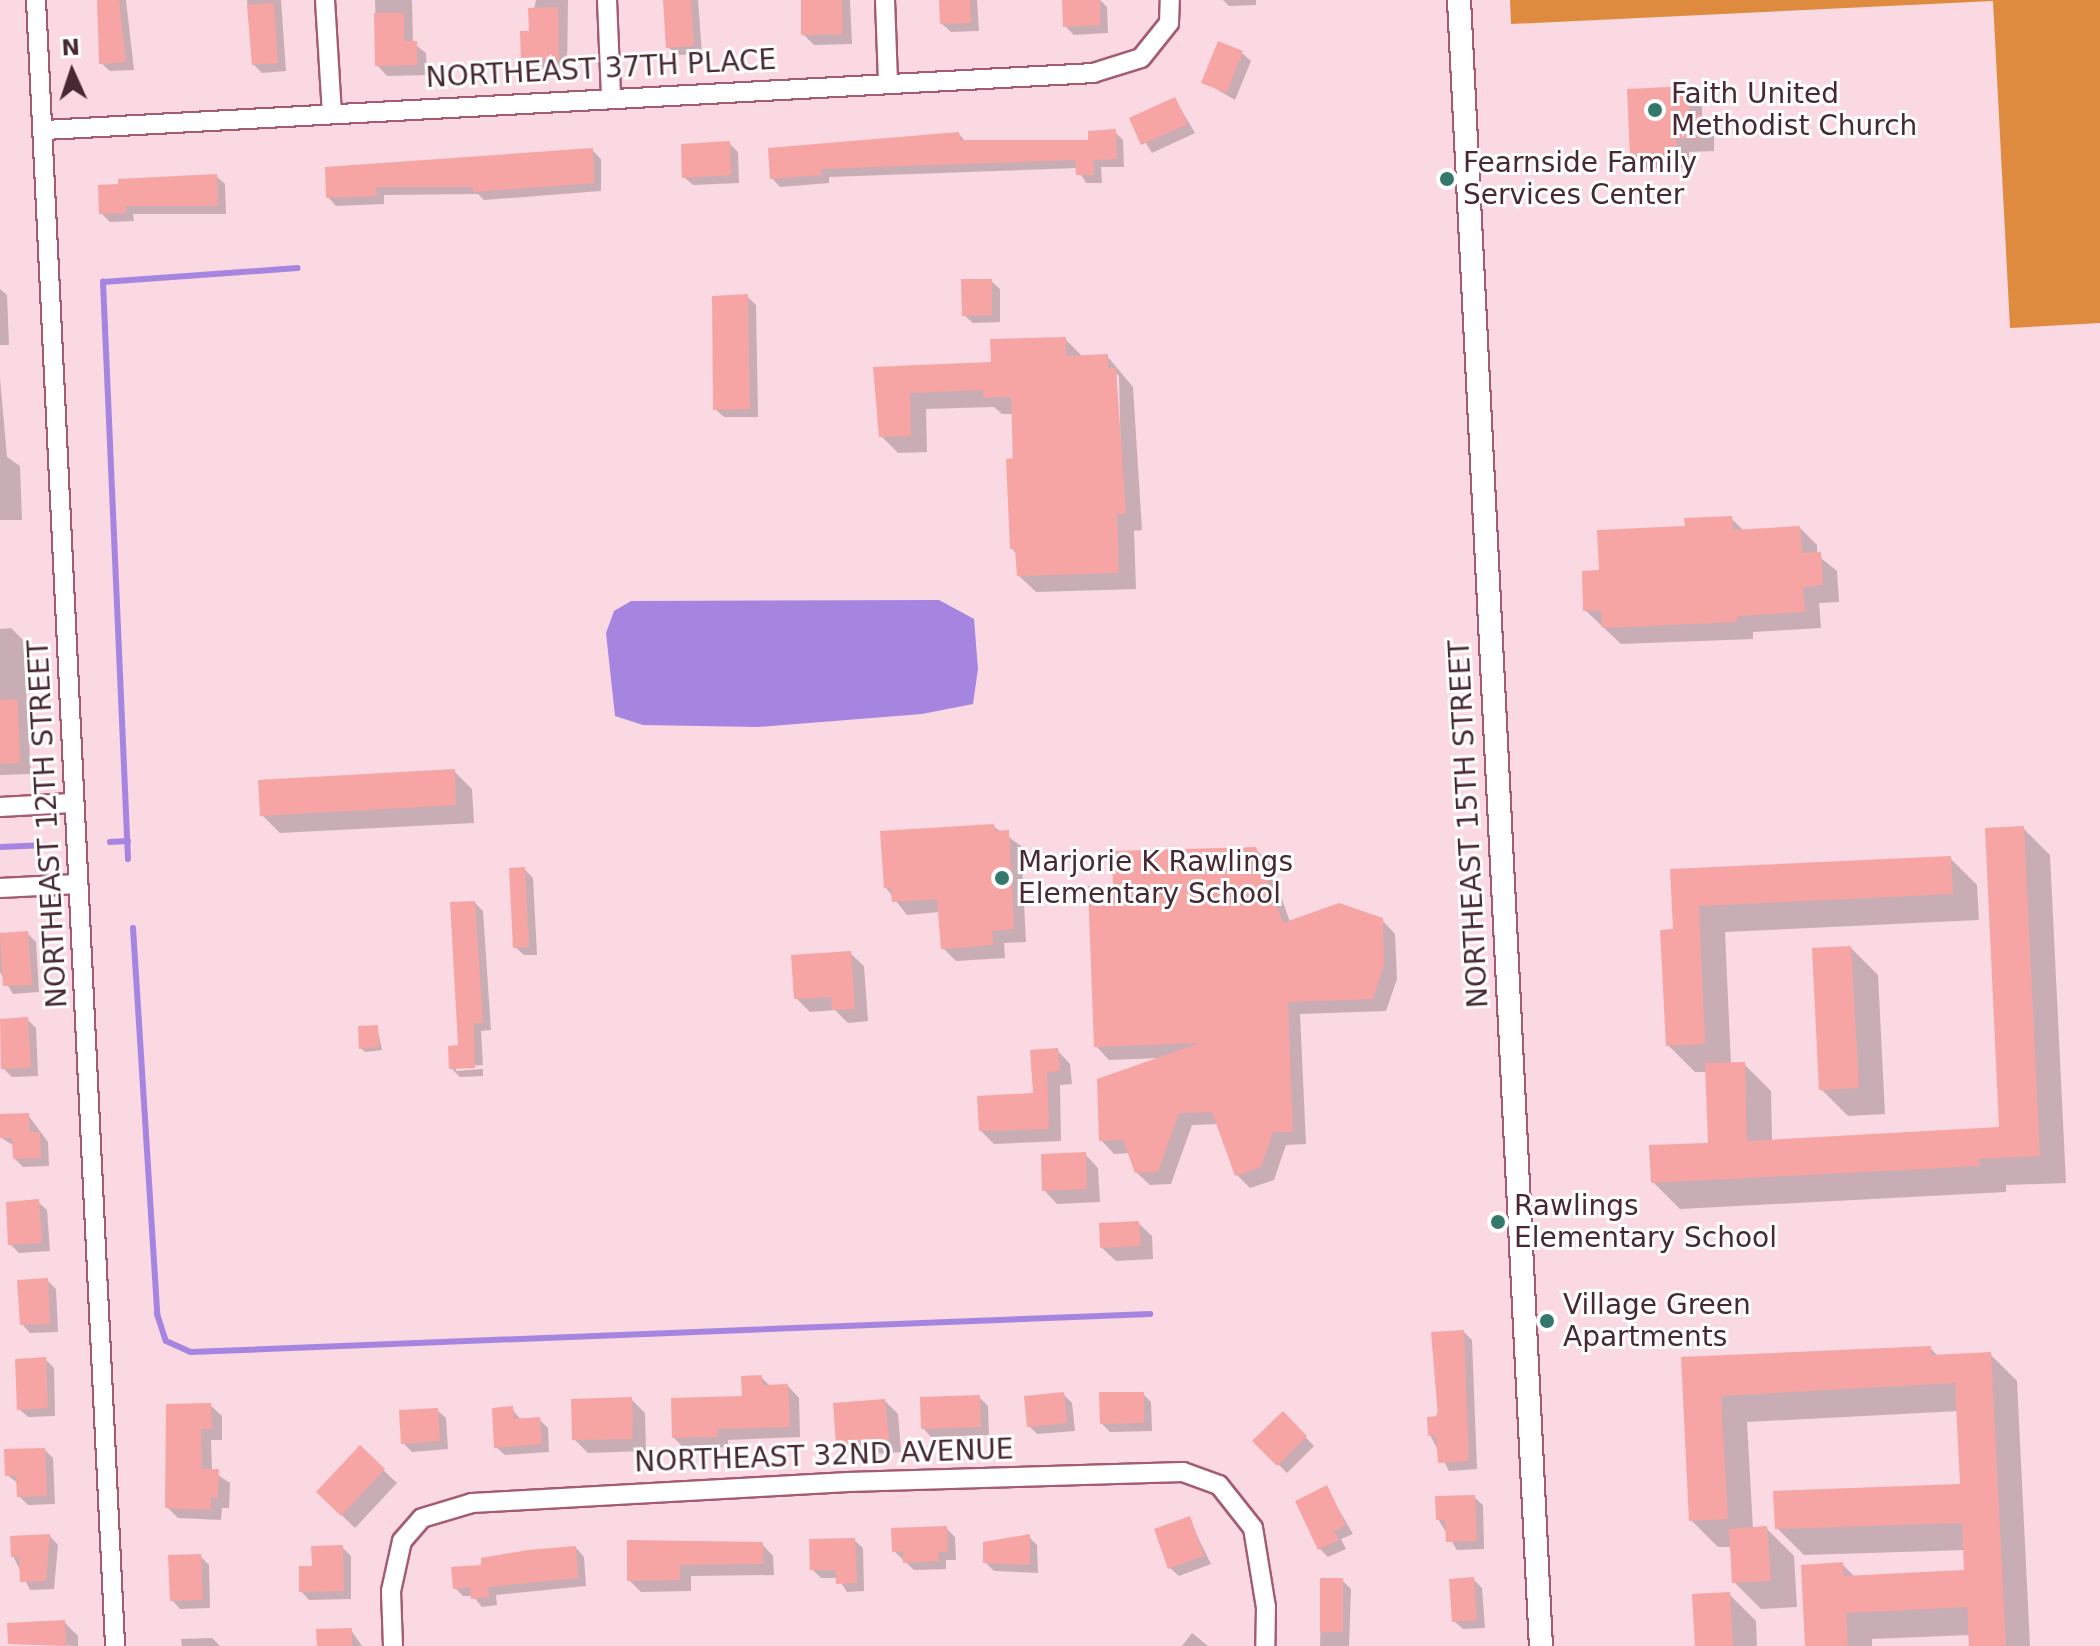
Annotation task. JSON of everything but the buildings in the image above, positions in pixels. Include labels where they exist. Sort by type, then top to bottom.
[{"type":"street","name":"NORTHEAST 12TH STREET","points":[[36,0],[45,130],[72,803],[115,1646]]},
{"type":"street","points":[[325,0],[332,113]]},
{"type":"street","points":[[607,0],[611,96]]},
{"type":"street","points":[[885,0],[888,80]]},
{"type":"street","name":"NORTHEAST 37TH PLACE","points":[[45,130],[888,80],[1093,73],[1141,58],[1169,23],[1170,0]]},
{"type":"street","name":"NORTHEAST 15TH STREET","points":[[1459,0],[1541,1646]]},
{"type":"street","points":[[0,807],[72,803]]},
{"type":"street","points":[[0,888],[78,884]]},
{"type":"street","name":"NORTHEAST 32ND AVENUE","points":[[393,1646],[391,1591],[402,1541],[422,1518],[472,1503],[647,1491],[1183,1472],[1219,1485],[1253,1528],[1266,1607],[1265,1646]]},
{"type":"shaded area","points":[[1510,0],[2100,0],[2100,323],[2010,328],[1993,1],[1511,24]]},
{"type":"shaded area","points":[[939,600],[974,619],[978,669],[973,704],[922,714],[758,727],[643,725],[615,716],[606,633],[614,611],[631,601]]},
{"type":"waterway","points":[[128,859],[103,282],[297,268]]},
{"type":"waterway","points":[[110,842],[128,841]]},
{"type":"waterway","points":[[0,847],[48,845]]},
{"type":"waterway","points":[[133,928],[157,1314],[166,1341],[191,1352],[1150,1314]]},
{"type":"place","name":"Faith United Methodist Church","points":[[1655,110]]},
{"type":"place","name":"Fearnside Family Services Center","points":[[1447,179]]},
{"type":"place","name":"Marjorie K Rawlings Elementary School","points":[[1002,878]]},
{"type":"place","name":"Rawlings Elementary School","points":[[1498,1222]]},
{"type":"place","name":"Village Green Apartments","points":[[1547,1321]]}]
